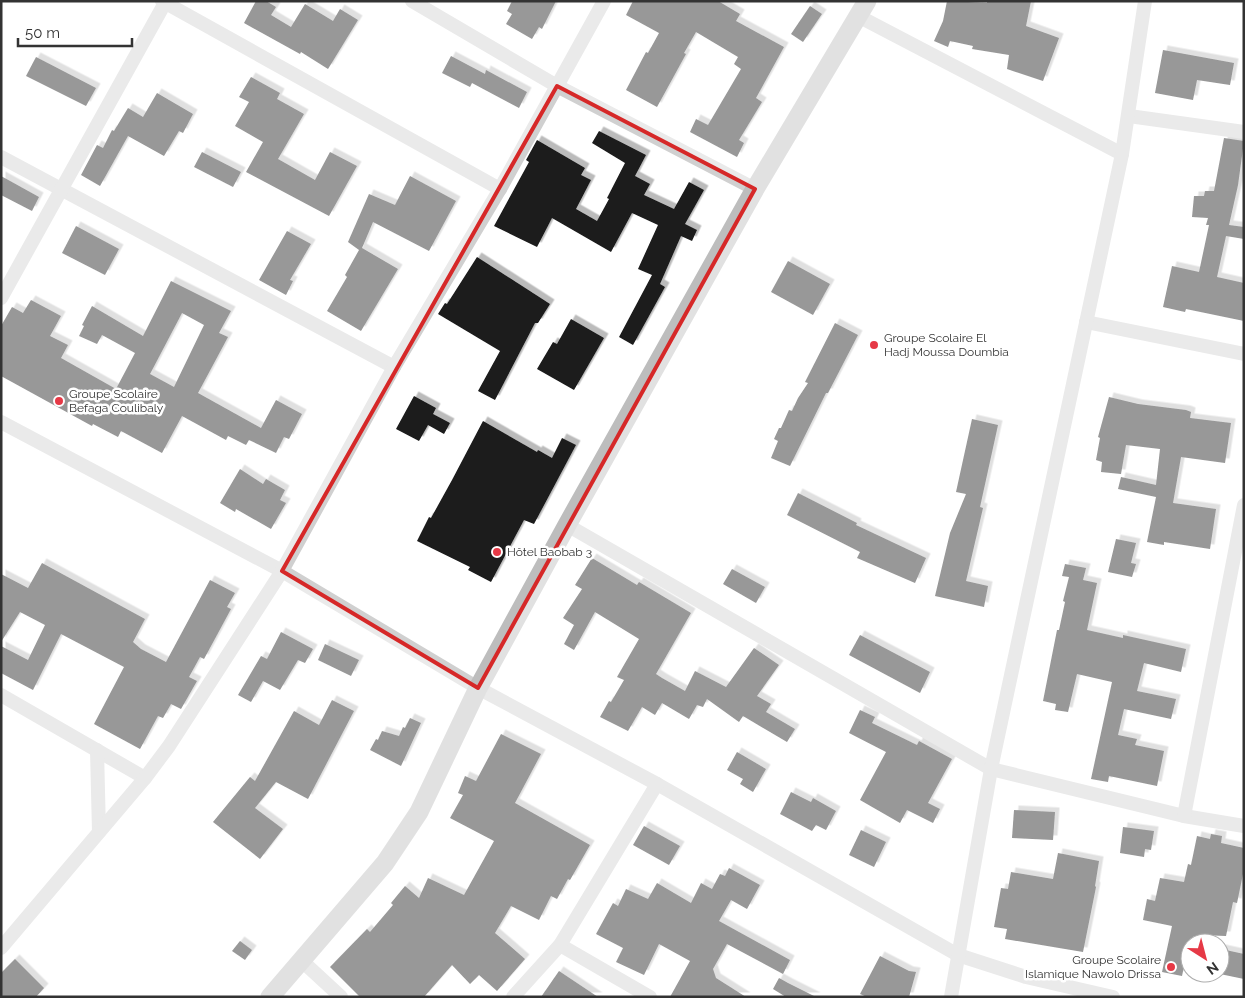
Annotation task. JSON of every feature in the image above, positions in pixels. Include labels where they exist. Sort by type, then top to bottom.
[{"type":"street","points":[[412,1],[557,86],[755,189]]},
{"type":"street","points":[[1,948],[145,778],[169,746],[282,571],[394,367],[500,189],[604,1]]},
{"type":"street","points":[[951,997],[991,769],[1122,154],[1145,1]]},
{"type":"street","points":[[1,298],[164,2],[500,189]]},
{"type":"street","points":[[270,997],[385,863],[419,812],[478,688],[567,525],[755,189],[862,9],[1122,154]]},
{"type":"street","points":[[1129,116],[1244,132]]},
{"type":"street","points":[[1,157],[394,367]]},
{"type":"street","points":[[1086,322],[1244,354]]},
{"type":"street","points":[[1,422],[282,571],[478,688],[657,784],[958,955],[1026,977],[1113,997]]},
{"type":"street","points":[[1184,816],[1244,505]]},
{"type":"street","points":[[567,525],[991,769],[1184,816],[1244,826]]},
{"type":"street","points":[[1,695],[145,778]]},
{"type":"street","points":[[96,750],[99,832]]},
{"type":"street","points":[[513,997],[560,945],[657,784]]},
{"type":"street","points":[[560,945],[650,997]]},
{"type":"street","points":[[301,960],[341,997]]},
{"type":"highlighted area","points":[[557,86],[755,189],[478,688],[282,571]]},
{"type":"building","points":[[256,1],[266,1],[276,7],[271,15],[291,27],[305,4],[333,21],[340,9],[358,20],[328,69],[301,52],[300,54],[244,23]]},
{"type":"building","points":[[512,1],[556,1],[542,29],[539,27],[532,39],[506,24],[512,14],[507,11]]},
{"type":"building","points":[[633,1],[718,1],[740,14],[736,21],[784,47],[756,98],[762,102],[739,140],[744,143],[737,157],[690,132],[696,119],[708,125],[741,69],[734,64],[738,57],[696,32],[657,107],[626,90],[646,52],[648,53],[659,33],[626,15]]},
{"type":"building","points":[[947,1],[987,3],[987,1],[1031,1],[1026,26],[1059,38],[1043,81],[1007,69],[1009,55],[972,49],[973,46],[950,41],[948,47],[934,41],[943,21]]},
{"type":"building","points":[[810,6],[822,14],[803,42],[791,34]]},
{"type":"building","points":[[1163,50],[1234,63],[1230,85],[1197,80],[1193,100],[1155,93]]},
{"type":"building","points":[[451,56],[485,74],[486,70],[527,92],[519,108],[472,83],[470,87],[442,73]]},
{"type":"building","points":[[36,57],[96,88],[86,106],[26,76]]},
{"type":"building","points":[[251,77],[280,93],[277,99],[304,114],[278,159],[315,180],[330,152],[357,166],[329,216],[246,172],[263,142],[235,126],[249,102],[239,97]]},
{"type":"building","points":[[157,93],[193,114],[183,133],[179,131],[164,156],[128,136],[100,186],[81,175],[97,145],[103,148],[112,130],[114,131],[128,108],[143,117]]},
{"type":"building","points":[[599,131],[646,155],[635,176],[650,184],[644,195],[674,209],[689,182],[704,190],[685,224],[697,230],[692,241],[681,236],[660,284],[665,287],[633,345],[619,337],[652,275],[638,269],[658,225],[632,213],[611,252],[552,218],[537,247],[494,226],[529,162],[526,160],[537,140],[585,168],[581,175],[591,180],[576,209],[597,221],[625,163],[592,143]]},
{"type":"building","points":[[1224,138],[1244,141],[1238,185],[1229,225],[1244,227],[1244,239],[1226,236],[1217,277],[1244,283],[1244,321],[1186,309],[1185,312],[1163,307],[1172,266],[1199,272],[1209,225],[1206,225],[1208,218],[1192,217],[1194,196],[1204,196],[1205,191],[1214,191]]},
{"type":"building","points":[[202,152],[241,172],[233,187],[194,167]]},
{"type":"building","points":[[1,176],[39,197],[32,211],[1,195]]},
{"type":"building","points":[[410,176],[456,201],[429,251],[373,222],[362,248],[398,269],[361,331],[327,311],[347,277],[345,275],[359,250],[348,242],[369,194],[395,205]]},
{"type":"building","points":[[76,226],[119,249],[105,275],[62,253]]},
{"type":"building","points":[[287,231],[311,244],[290,280],[293,281],[286,295],[259,280]]},
{"type":"building","points":[[477,257],[550,304],[538,323],[535,323],[495,400],[478,391],[500,351],[438,314],[445,303],[447,304]]},
{"type":"building","points":[[788,261],[830,284],[813,315],[771,292]]},
{"type":"building","points":[[171,281],[231,311],[219,333],[228,337],[198,393],[261,428],[276,400],[302,414],[289,439],[284,437],[276,453],[249,440],[246,445],[228,436],[226,440],[182,416],[162,453],[121,431],[118,437],[93,424],[92,426],[1,376],[1,326],[12,307],[23,313],[31,300],[61,316],[50,336],[68,345],[61,358],[116,389],[135,353],[102,335],[97,344],[79,336],[84,326],[82,325],[92,306],[143,336]],"holes":[[[182,313],[204,325],[174,387],[150,374]]]},
{"type":"building","points":[[571,319],[604,338],[574,390],[537,369],[553,342],[557,344]]},
{"type":"building","points":[[835,323],[858,335],[828,393],[826,393],[790,466],[771,458],[778,441],[774,439],[789,410],[792,411],[808,383],[805,382]]},
{"type":"building","points":[[414,396],[436,408],[433,414],[450,423],[444,434],[428,425],[419,441],[396,429]]},
{"type":"building","points":[[1109,397],[1138,404],[1186,410],[1191,412],[1190,418],[1231,423],[1225,463],[1181,457],[1173,503],[1216,509],[1210,549],[1164,542],[1164,545],[1147,542],[1156,497],[1118,489],[1121,477],[1156,485],[1160,449],[1126,445],[1121,474],[1101,472],[1102,462],[1096,460],[1100,438],[1098,437]]},
{"type":"building","points":[[972,419],[998,425],[980,507],[983,508],[966,581],[988,586],[984,607],[935,596],[950,533],[966,494],[956,492]]},
{"type":"building","points":[[483,421],[537,452],[538,450],[552,458],[562,438],[576,445],[534,524],[524,520],[491,582],[468,570],[470,567],[417,541]]},
{"type":"building","points":[[240,469],[263,484],[266,479],[285,490],[280,500],[286,503],[271,529],[236,509],[235,512],[220,503]]},
{"type":"building","points":[[798,493],[857,523],[856,525],[926,558],[915,583],[857,558],[860,552],[787,515]]},
{"type":"building","points":[[1116,539],[1136,543],[1131,563],[1136,564],[1132,577],[1108,572]]},
{"type":"building","points":[[592,558],[637,585],[639,582],[691,613],[656,674],[662,678],[685,691],[695,671],[726,687],[754,648],[779,665],[757,696],[771,704],[766,712],[795,729],[787,742],[743,716],[739,722],[707,699],[703,707],[697,705],[689,719],[662,703],[655,715],[642,707],[628,731],[600,717],[624,680],[617,677],[639,639],[595,612],[574,650],[564,644],[574,625],[563,618],[582,589],[575,585]]},
{"type":"building","points":[[42,563],[145,619],[133,642],[141,649],[166,662],[210,580],[235,593],[227,607],[231,609],[204,659],[200,657],[189,677],[197,681],[181,709],[171,704],[163,718],[158,716],[140,749],[94,724],[124,667],[61,634],[33,690],[1,673],[1,646],[28,660],[45,625],[20,612],[1,642],[1,574],[28,588]]},
{"type":"building","points":[[1065,564],[1086,568],[1083,580],[1097,583],[1087,630],[1123,638],[1123,635],[1186,649],[1181,672],[1144,663],[1137,691],[1176,699],[1171,719],[1124,709],[1118,735],[1137,739],[1135,745],[1164,751],[1157,786],[1109,776],[1108,782],[1091,779],[1112,682],[1077,674],[1068,712],[1055,710],[1056,704],[1043,701],[1057,630],[1059,630],[1065,602],[1063,601],[1069,577],[1062,576]]},
{"type":"building","points":[[732,569],[765,587],[756,603],[723,584]]},
{"type":"building","points":[[281,632],[313,649],[305,663],[298,660],[280,690],[263,681],[251,702],[238,695],[261,656],[267,659]]},
{"type":"building","points":[[860,635],[930,672],[920,693],[849,655]]},
{"type":"building","points":[[325,644],[359,660],[351,676],[318,660]]},
{"type":"building","points":[[332,700],[354,711],[308,799],[276,782],[255,808],[283,829],[260,859],[213,822],[250,777],[255,781],[294,711],[319,725]]},
{"type":"building","points":[[860,710],[875,717],[872,723],[917,745],[919,741],[952,759],[928,803],[940,809],[933,823],[907,810],[900,823],[860,800],[886,752],[849,733]]},
{"type":"building","points":[[410,718],[421,723],[401,766],[370,750],[382,731],[399,736]]},
{"type":"building","points":[[501,734],[541,754],[515,803],[590,845],[557,899],[551,896],[539,920],[511,906],[495,933],[525,959],[497,991],[479,975],[470,984],[452,965],[424,997],[360,997],[330,967],[367,929],[370,932],[393,905],[391,903],[405,886],[419,898],[428,878],[464,895],[494,841],[450,818],[463,795],[458,793],[465,776],[476,781]]},
{"type":"building","points":[[737,752],[766,769],[753,792],[740,784],[743,779],[727,770]]},
{"type":"building","points":[[791,792],[811,802],[813,798],[836,811],[826,830],[816,825],[812,831],[780,814]]},
{"type":"building","points":[[1014,810],[1055,812],[1053,840],[1012,838]]},
{"type":"building","points":[[644,826],[680,846],[669,865],[633,845]]},
{"type":"building","points":[[1123,827],[1154,831],[1151,850],[1145,849],[1144,857],[1120,853]]},
{"type":"building","points":[[861,830],[886,842],[874,867],[849,855]]},
{"type":"building","points":[[1211,834],[1222,836],[1221,843],[1244,848],[1244,869],[1237,903],[1233,902],[1227,933],[1180,933],[1180,976],[1162,972],[1172,926],[1143,920],[1147,899],[1155,901],[1160,878],[1184,882],[1188,864],[1191,865],[1197,836],[1210,839]]},
{"type":"building","points":[[1058,853],[1099,861],[1096,887],[1083,952],[1005,939],[1007,929],[994,927],[1001,888],[1008,889],[1011,872],[1053,879]]},
{"type":"building","points":[[729,868],[760,885],[747,909],[731,900],[719,921],[790,960],[783,974],[727,944],[713,969],[716,978],[746,997],[670,997],[690,961],[659,944],[644,975],[616,962],[623,948],[596,934],[613,903],[618,906],[626,889],[648,899],[657,883],[691,903],[701,883],[712,889],[720,874],[725,876]]},
{"type":"building","points":[[240,941],[252,950],[245,960],[232,951]]},
{"type":"building","points":[[1230,951],[1244,954],[1244,979],[1230,976]]},
{"type":"building","points":[[880,956],[909,971],[916,972],[909,997],[867,997],[860,994]]},
{"type":"building","points":[[15,959],[44,988],[36,997],[1,997],[1,973]]},
{"type":"building","points":[[559,971],[598,997],[541,997]]},
{"type":"building","points":[[779,978],[816,997],[786,997],[773,989]]},
{"type":"place","name":"Groupe Scolaire El Hadj Moussa Doumbia","points":[[874,345]]},
{"type":"place","name":"Groupe Scolaire Befaga Coulibaly","points":[[59,401]]},
{"type":"place","name":"Hôtel Baobab 3","points":[[497,552]]},
{"type":"place","name":"Groupe Scolaire Islamique Nawolo Drissa","points":[[1171,967]]}]
